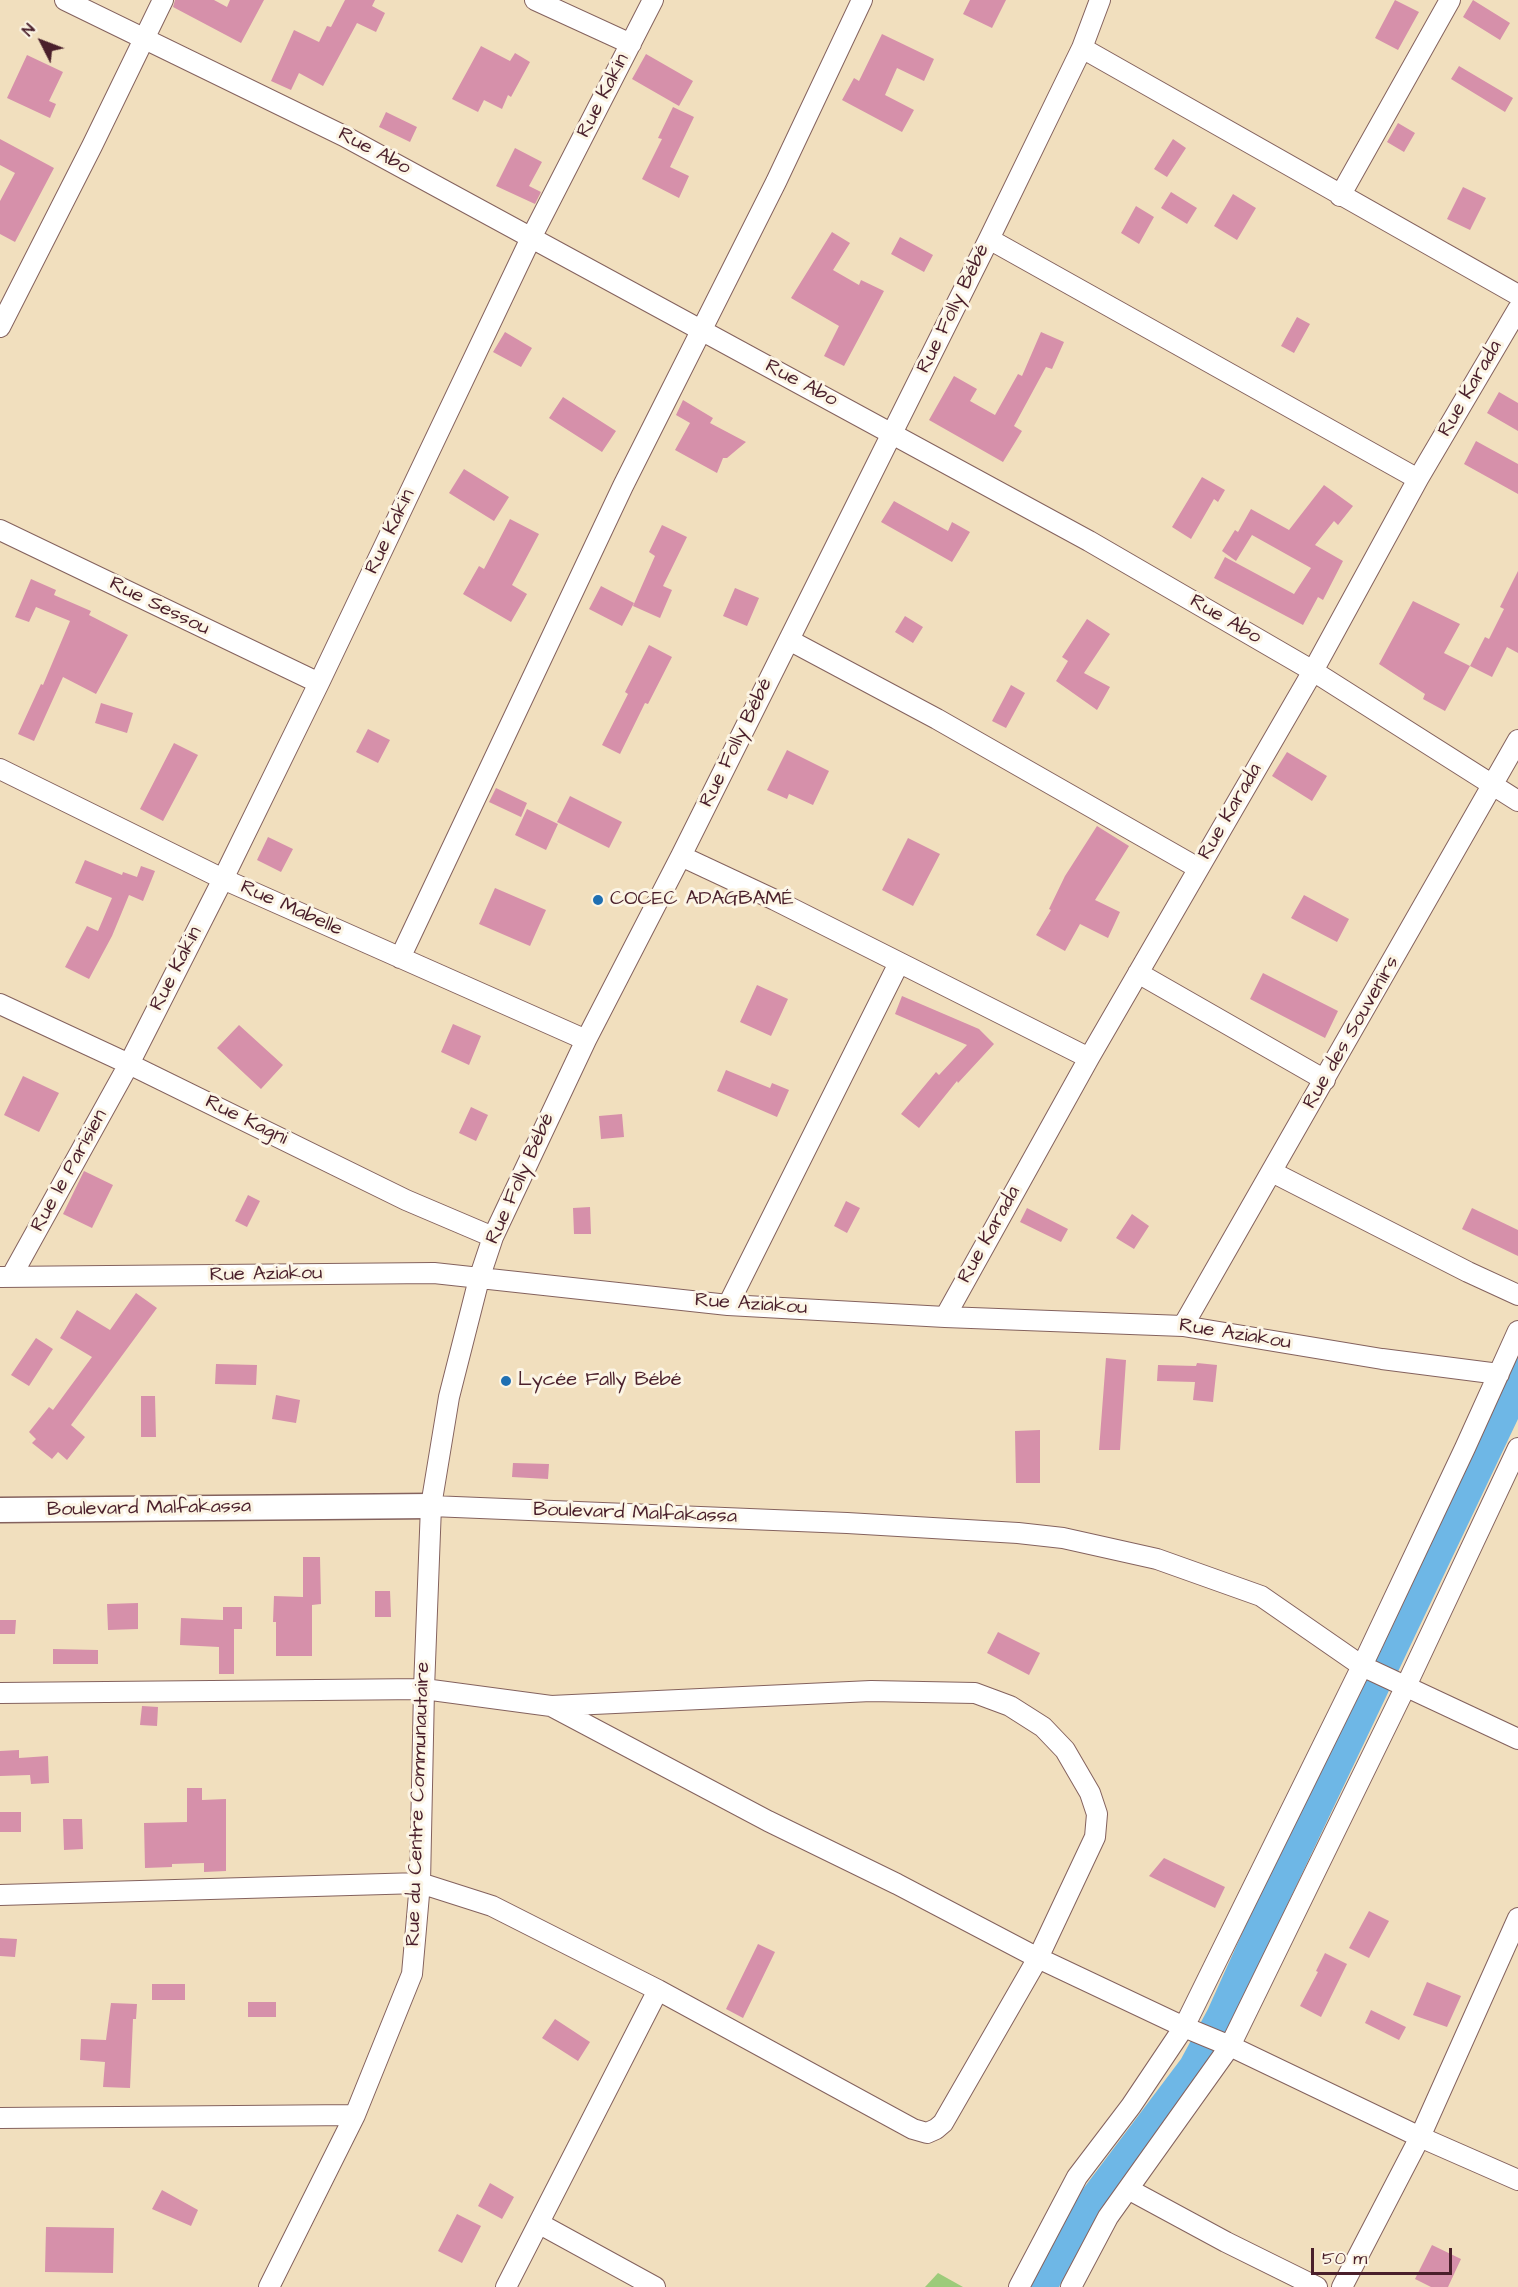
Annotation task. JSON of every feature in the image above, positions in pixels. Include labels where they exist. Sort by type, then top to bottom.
[{"type":"street","name":"Rue Abo","points":[[65,0],[344,136],[1089,541],[1313,671],[1518,801]]},
{"type":"street","points":[[0,327],[5,304],[92,146],[163,0]]},
{"type":"street","points":[[535,0],[631,44]]},
{"type":"street","name":"Rue Kakin","points":[[129,1064],[319,683],[531,238],[652,0]]},
{"type":"street","points":[[400,958],[623,486],[702,331],[862,0]]},
{"type":"street","name":"Rue Folly Bébé","points":[[431,1506],[448,1397],[479,1279],[493,1237],[586,1040],[681,856],[989,239],[1082,48],[1100,0]]},
{"type":"street","points":[[1340,196],[1443,3]]},
{"type":"street","points":[[1082,48],[1518,295]]},
{"type":"street","points":[[989,239],[1418,479]]},
{"type":"street","name":"Rue Karada","points":[[945,1317],[1089,1058],[1313,671],[1418,479],[1518,309]]},
{"type":"street","name":"Rue Sessou","points":[[0,530],[319,683]]},
{"type":"street","points":[[789,640],[937,719],[1198,868]]},
{"type":"street","name":"Rue des Souvenirs","points":[[1183,1326],[1518,740]]},
{"type":"street","name":"Rue Mabelle","points":[[0,769],[223,879],[586,1040]]},
{"type":"street","points":[[681,856],[1089,1058]]},
{"type":"street","points":[[728,1305],[899,963]]},
{"type":"street","points":[[1138,973],[1325,1080]]},
{"type":"street","name":"Rue Kagni","points":[[0,1004],[129,1064],[406,1200],[493,1237]]},
{"type":"street","name":"Rue le Parisien","points":[[5,1277],[129,1064]]},
{"type":"street","points":[[1272,1172],[1518,1295]]},
{"type":"street","name":"Rue Aziakou","points":[[5,1277],[434,1273],[728,1305],[945,1317],[1183,1326],[1382,1359],[1499,1374]]},
{"type":"street","points":[[1019,2287],[1077,2177],[1131,2106],[1184,2027],[1362,1666],[1518,1330]]},
{"type":"street","points":[[1071,2287],[1108,2217],[1230,2046],[1518,1448]]},
{"type":"street","name":"Boulevard Malfakassa","points":[[0,1510],[431,1506],[848,1523],[1018,1533],[1063,1538],[1157,1559],[1261,1596],[1362,1666],[1518,1739]]},
{"type":"street","name":"Rue du Centre Communautaire","points":[[269,2287],[355,2115],[412,1974],[420,1883],[431,1506]]},
{"type":"street","points":[[0,1693],[424,1689],[551,1706],[871,1691],[975,1693],[1010,1706],[1043,1727],[1065,1750],[1090,1793],[1097,1814],[1095,1837],[1038,1958],[943,2122],[936,2129],[927,2133],[913,2129],[658,1990],[492,1906],[420,1883],[0,1895]]},
{"type":"street","points":[[551,1706],[768,1821],[897,1884],[1038,1958],[1184,2027],[1230,2046],[1419,2137],[1518,2180]]},
{"type":"street","points":[[1342,2287],[1419,2137],[1518,1918]]},
{"type":"street","points":[[506,2287],[658,1990]]},
{"type":"street","points":[[0,2118],[355,2115]]},
{"type":"street","points":[[1128,2189],[1226,2242],[1317,2287]]},
{"type":"street","points":[[540,2224],[655,2287]]},
{"type":"green space","points":[[938,2273],[963,2287],[925,2287]]},
{"type":"water","points":[[1518,1355],[1518,1419],[1214,2059],[1176,2114],[1099,2212],[1059,2287],[1029,2287],[1077,2197],[1181,2059],[1208,2009],[1267,1878]]},
{"type":"building","points":[[175,0],[214,0],[227,7],[230,0],[264,0],[241,43],[173,7]]},
{"type":"building","points":[[345,0],[375,0],[372,6],[385,13],[376,32],[357,23],[323,86],[299,73],[291,90],[271,81],[294,30],[319,42],[327,26],[331,27]]},
{"type":"building","points":[[970,0],[1006,0],[992,28],[963,14]]},
{"type":"building","points":[[1395,0],[1419,12],[1398,50],[1375,38]]},
{"type":"building","points":[[1473,0],[1510,23],[1500,40],[1463,17]]},
{"type":"building","points":[[882,34],[934,59],[924,81],[897,68],[885,95],[914,110],[902,132],[842,100],[854,78],[859,81]]},
{"type":"building","points":[[481,46],[510,61],[515,53],[530,62],[511,97],[508,95],[502,109],[484,100],[478,112],[452,99]]},
{"type":"building","points":[[646,54],[693,81],[679,106],[632,79]]},
{"type":"building","points":[[27,55],[63,72],[49,101],[56,104],[50,118],[7,98]]},
{"type":"building","points":[[1459,66],[1513,98],[1505,112],[1451,79]]},
{"type":"building","points":[[673,107],[694,117],[670,167],[689,176],[679,198],[642,179],[662,139],[658,138]]},
{"type":"building","points":[[386,112],[417,127],[410,142],[379,127]]},
{"type":"building","points":[[1398,123],[1415,133],[1404,152],[1387,142]]},
{"type":"building","points":[[0,139],[54,168],[15,242],[0,234],[0,201],[15,173],[0,165]]},
{"type":"building","points":[[1173,139],[1186,148],[1167,177],[1154,169]]},
{"type":"building","points":[[515,148],[542,162],[529,186],[541,192],[535,204],[496,186]]},
{"type":"building","points":[[1463,187],[1486,198],[1470,230],[1447,219]]},
{"type":"building","points":[[1171,192],[1197,208],[1187,224],[1161,208]]},
{"type":"building","points":[[1233,194],[1256,208],[1237,240],[1214,226]]},
{"type":"building","points":[[1136,206],[1154,217],[1139,244],[1121,233]]},
{"type":"building","points":[[832,232],[850,243],[833,270],[859,285],[861,280],[884,291],[844,366],[824,356],[839,326],[791,298]]},
{"type":"building","points":[[900,237],[933,255],[924,272],[891,254]]},
{"type":"building","points":[[1297,317],[1310,324],[1294,353],[1281,346]]},
{"type":"building","points":[[505,332],[532,348],[521,367],[493,352]]},
{"type":"building","points":[[1041,332],[1064,342],[1052,369],[1046,367],[1014,426],[1022,431],[1003,462],[929,420],[954,376],[977,389],[970,401],[995,415],[1018,374],[1022,376]]},
{"type":"building","points":[[1499,392],[1518,403],[1518,431],[1487,413]]},
{"type":"building","points":[[563,397],[616,431],[602,452],[549,418]]},
{"type":"building","points":[[683,400],[713,418],[710,423],[746,442],[727,458],[723,458],[717,473],[675,450],[690,423],[676,415]]},
{"type":"building","points":[[1476,441],[1518,464],[1518,494],[1464,464]]},
{"type":"building","points":[[464,469],[509,497],[494,521],[449,493]]},
{"type":"building","points":[[1202,477],[1225,490],[1218,502],[1214,499],[1191,539],[1172,527]]},
{"type":"building","points":[[1324,485],[1353,506],[1338,525],[1334,521],[1315,545],[1343,561],[1323,600],[1318,597],[1303,625],[1214,578],[1225,557],[1294,594],[1311,568],[1252,535],[1236,561],[1222,551],[1235,530],[1238,532],[1251,509],[1289,530]]},
{"type":"building","points":[[894,501],[948,531],[952,522],[970,532],[952,562],[881,522]]},
{"type":"building","points":[[510,519],[539,534],[512,585],[527,594],[511,622],[463,594],[479,566],[484,569]]},
{"type":"building","points":[[662,525],[687,537],[663,586],[672,590],[660,618],[633,606],[655,556],[649,552]]},
{"type":"building","points":[[1518,571],[1518,653],[1507,647],[1492,677],[1470,666],[1485,637],[1489,639],[1504,609],[1500,607]]},
{"type":"building","points":[[31,579],[56,590],[54,595],[91,611],[89,615],[128,635],[96,694],[63,677],[34,741],[18,734],[41,684],[43,685],[70,621],[36,607],[29,622],[15,617]]},
{"type":"building","points":[[601,586],[634,603],[622,626],[589,609]]},
{"type":"building","points":[[735,588],[759,598],[747,626],[723,616]]},
{"type":"building","points":[[1413,601],[1460,624],[1444,653],[1470,666],[1445,711],[1423,699],[1425,694],[1379,664]]},
{"type":"building","points":[[905,616],[923,627],[913,643],[895,632]]},
{"type":"building","points":[[1087,619],[1110,634],[1084,673],[1110,687],[1097,710],[1056,681],[1068,661],[1062,657]]},
{"type":"building","points":[[649,645],[672,657],[648,704],[645,703],[620,754],[602,745],[628,694],[625,692]]},
{"type":"building","points":[[1011,685],[1025,693],[1006,728],[992,721]]},
{"type":"building","points":[[101,703],[133,713],[127,733],[95,723]]},
{"type":"building","points":[[368,729],[390,740],[378,763],[356,752]]},
{"type":"building","points":[[174,743],[198,755],[163,821],[140,809]]},
{"type":"building","points":[[787,750],[829,771],[813,805],[789,794],[787,799],[767,790]]},
{"type":"building","points":[[1287,752],[1327,776],[1312,801],[1272,776]]},
{"type":"building","points":[[496,788],[527,803],[521,817],[489,802]]},
{"type":"building","points":[[570,796],[622,822],[609,848],[557,822]]},
{"type":"building","points":[[527,809],[558,824],[546,850],[515,835]]},
{"type":"building","points":[[1097,826],[1129,846],[1095,900],[1120,912],[1108,938],[1080,924],[1065,951],[1036,935],[1051,910],[1049,909],[1065,876]]},
{"type":"building","points":[[268,837],[293,849],[281,872],[257,860]]},
{"type":"building","points":[[908,838],[940,854],[913,906],[882,890]]},
{"type":"building","points":[[85,860],[122,875],[123,872],[137,877],[141,866],[155,871],[143,901],[129,895],[112,936],[89,979],[65,967],[87,926],[98,931],[112,898],[75,883]]},
{"type":"building","points":[[495,888],[546,910],[530,946],[479,924]]},
{"type":"building","points":[[1304,895],[1349,919],[1337,942],[1291,918]]},
{"type":"building","points":[[1263,973],[1338,1011],[1325,1038],[1250,999]]},
{"type":"building","points":[[757,985],[788,999],[771,1036],[740,1022]]},
{"type":"building","points":[[902,996],[979,1029],[994,1044],[958,1083],[957,1081],[919,1128],[901,1114],[936,1072],[939,1075],[967,1045],[895,1014]]},
{"type":"building","points":[[453,1024],[481,1036],[469,1065],[441,1052]]},
{"type":"building","points":[[239,1025],[283,1065],[261,1089],[217,1048]]},
{"type":"building","points":[[726,1070],[770,1088],[772,1083],[789,1090],[777,1117],[717,1091]]},
{"type":"building","points":[[23,1076],[59,1093],[39,1132],[4,1115]]},
{"type":"building","points":[[471,1107],[488,1115],[476,1141],[459,1133]]},
{"type":"building","points":[[622,1114],[624,1137],[601,1139],[599,1116]]},
{"type":"building","points":[[84,1171],[113,1185],[92,1228],[63,1214]]},
{"type":"building","points":[[248,1195],[260,1201],[247,1227],[235,1221]]},
{"type":"building","points":[[846,1201],[860,1208],[847,1233],[834,1226]]},
{"type":"building","points":[[590,1207],[591,1234],[574,1234],[573,1208]]},
{"type":"building","points":[[1027,1208],[1068,1229],[1061,1242],[1020,1222]]},
{"type":"building","points":[[1472,1208],[1518,1230],[1518,1256],[1462,1229]]},
{"type":"building","points":[[1132,1214],[1149,1226],[1134,1249],[1116,1238]]},
{"type":"building","points":[[136,1293],[157,1308],[71,1425],[85,1437],[67,1460],[58,1452],[52,1459],[32,1443],[36,1439],[29,1432],[49,1407],[53,1410],[92,1357],[60,1338],[77,1310],[110,1330]]},
{"type":"building","points":[[36,1338],[53,1349],[29,1386],[11,1375]]},
{"type":"building","points":[[1106,1358],[1126,1360],[1120,1450],[1099,1450]]},
{"type":"building","points":[[1197,1363],[1217,1365],[1213,1402],[1193,1400],[1195,1382],[1157,1381],[1158,1365],[1196,1366]]},
{"type":"building","points":[[216,1364],[257,1365],[256,1385],[215,1384]]},
{"type":"building","points":[[276,1395],[300,1400],[296,1423],[272,1419]]},
{"type":"building","points":[[141,1396],[155,1396],[156,1437],[141,1437]]},
{"type":"building","points":[[1040,1430],[1040,1483],[1016,1483],[1015,1431]]},
{"type":"building","points":[[513,1463],[549,1464],[548,1479],[512,1477]]},
{"type":"building","points":[[303,1557],[320,1557],[321,1604],[312,1605],[312,1656],[276,1656],[276,1622],[273,1622],[274,1596],[303,1597]]},
{"type":"building","points":[[375,1591],[390,1591],[391,1617],[375,1617]]},
{"type":"building","points":[[138,1603],[138,1629],[108,1630],[107,1604]]},
{"type":"building","points":[[223,1607],[242,1607],[242,1629],[234,1629],[234,1674],[219,1674],[219,1647],[180,1645],[181,1618],[223,1620]]},
{"type":"building","points":[[0,1620],[16,1620],[15,1634],[0,1634]]},
{"type":"building","points":[[998,1632],[1040,1653],[1029,1675],[987,1653]]},
{"type":"building","points":[[53,1649],[98,1650],[98,1664],[53,1664]]},
{"type":"building","points":[[142,1706],[158,1707],[157,1726],[140,1725]]},
{"type":"building","points":[[19,1750],[19,1758],[48,1756],[49,1783],[31,1784],[30,1775],[0,1776],[0,1751]]},
{"type":"building","points":[[187,1788],[202,1788],[202,1800],[226,1799],[226,1871],[204,1872],[204,1863],[145,1868],[144,1823],[187,1822]]},
{"type":"building","points":[[0,1812],[21,1812],[21,1832],[0,1832]]},
{"type":"building","points":[[63,1819],[82,1819],[83,1849],[64,1850]]},
{"type":"building","points":[[1164,1858],[1225,1887],[1215,1908],[1149,1876]]},
{"type":"building","points":[[1369,1911],[1389,1921],[1369,1958],[1349,1948]]},
{"type":"building","points":[[0,1938],[17,1939],[15,1957],[0,1956]]},
{"type":"building","points":[[758,1944],[775,1952],[743,2018],[726,2009]]},
{"type":"building","points":[[1325,1953],[1347,1964],[1321,2017],[1300,2006]]},
{"type":"building","points":[[1427,1982],[1461,1996],[1447,2027],[1413,2015]]},
{"type":"building","points":[[152,1984],[185,1984],[185,2000],[152,2000]]},
{"type":"building","points":[[248,2002],[276,2002],[276,2017],[248,2017]]},
{"type":"building","points":[[111,2003],[137,2004],[136,2019],[133,2019],[130,2088],[103,2087],[105,2062],[80,2060],[81,2039],[106,2040]]},
{"type":"building","points":[[1371,2010],[1406,2027],[1399,2040],[1365,2023]]},
{"type":"building","points":[[555,2019],[590,2042],[578,2061],[542,2038]]},
{"type":"building","points":[[490,2183],[514,2197],[502,2219],[478,2206]]},
{"type":"building","points":[[162,2190],[198,2210],[191,2226],[152,2209]]},
{"type":"building","points":[[457,2214],[481,2226],[462,2263],[438,2251]]},
{"type":"building","points":[[46,2227],[114,2228],[113,2273],[45,2272]]},
{"type":"building","points":[[1432,2245],[1461,2259],[1448,2287],[1431,2287],[1415,2279]]},
{"type":"place","name":"COCEC ADAGBAMÉ","points":[[598,900]]},
{"type":"place","name":"Lycée Fally Bébé","points":[[506,1381]]}]
